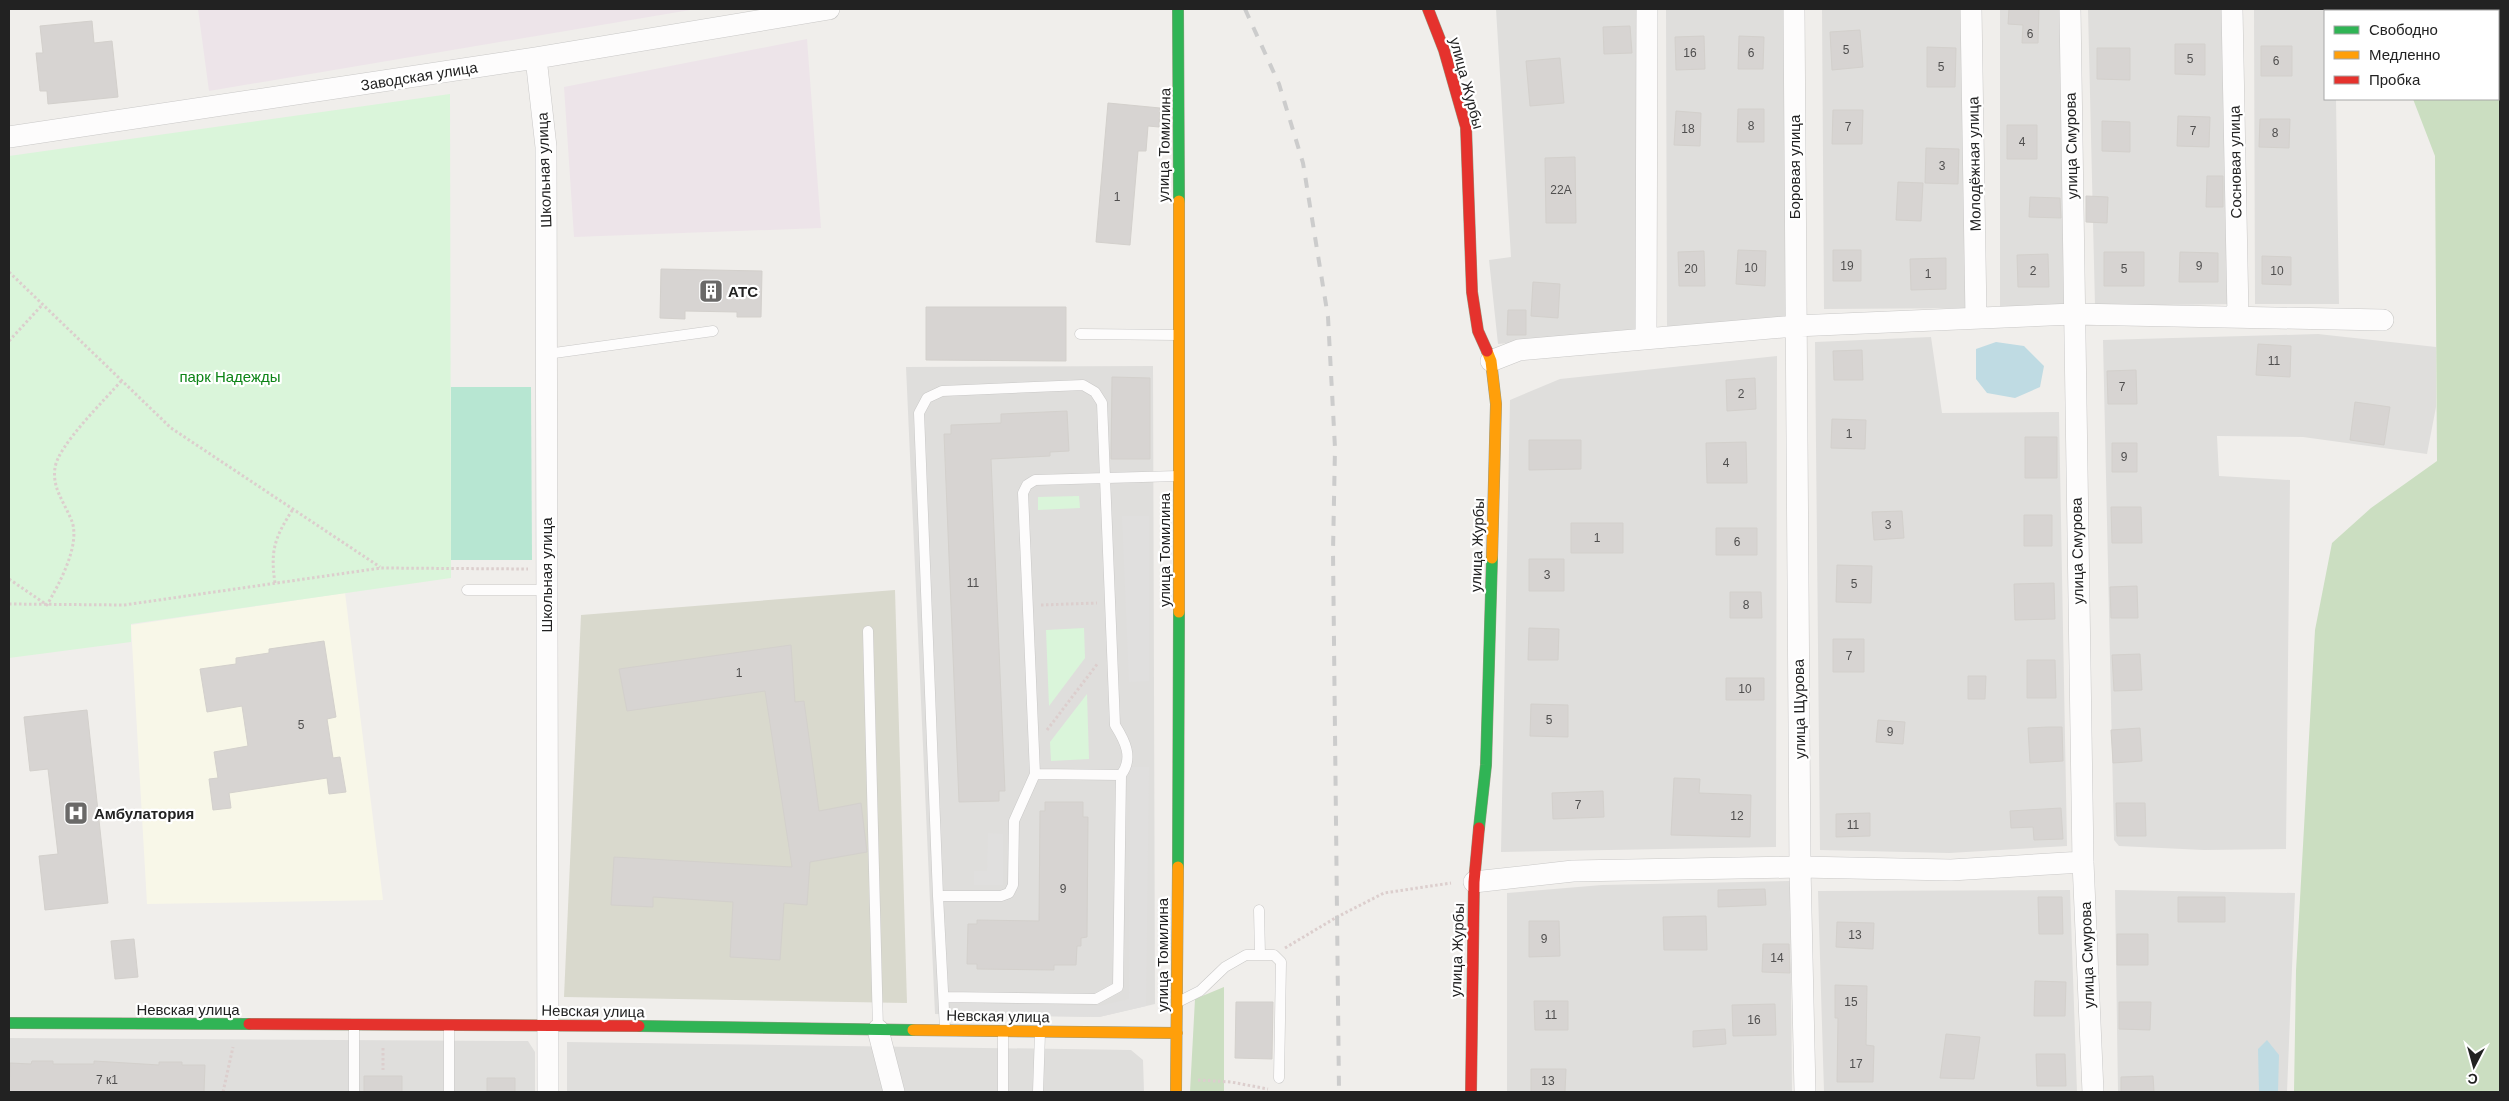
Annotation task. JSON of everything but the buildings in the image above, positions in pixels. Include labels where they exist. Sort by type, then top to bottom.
[{"type":"street","name":"Заводская улица","points":[[9,137],[536,58],[829,9]]},
{"type":"street","name":"улица Томилина","points":[[1176,1092],[1180,59],[1178,9]]},
{"type":"street","name":"улица Журбы","points":[[1428,9],[1444,50],[1466,127],[1472,292],[1478,331],[1491,361],[1496,404],[1486,755],[1474,882],[1471,1092]]},
{"type":"street","points":[[1646,338],[1647,9]]},
{"type":"street","name":"Боровая улица","points":[[1794,9],[1795,326]]},
{"type":"street","name":"Молодёжная улица","points":[[1971,9],[1976,318]]},
{"type":"street","name":"улица Смурова","points":[[2070,9],[2073,314],[2083,862],[2092,1092]]},
{"type":"street","name":"Сосновая улица","points":[[2232,9],[2238,316]]},
{"type":"street","name":"Школьная улица","points":[[536,58],[546,146],[548,1092]]},
{"type":"street","points":[[1491,361],[1519,350],[1795,326],[2073,314],[2384,320]]},
{"type":"street","name":"улица Щурова","points":[[1795,326],[1800,867],[1806,1092]]},
{"type":"street","points":[[1474,882],[1573,871],[1800,867],[1951,870],[2083,862]]},
{"type":"street","name":"Невская улица","points":[[9,1023],[548,1025],[1177,1033]]},
{"type":"street","points":[[878,1030],[894,1092]]},
{"type":"lane","points":[[547,354],[713,331]]},
{"type":"lane","points":[[1080,334],[1178,335]]},
{"type":"lane","points":[[944,998],[1096,999],[1118,987],[1121,776],[1126,768],[1127,743],[1115,725],[1102,403],[1095,392],[1082,385],[942,391],[927,398],[919,413],[945,1030]]},
{"type":"lane","points":[[938,896],[1001,896],[1009,893],[1013,885],[1014,821],[1035,774],[1023,493],[1027,485],[1035,480],[1179,476]]},
{"type":"lane","points":[[468,590],[546,579]]},
{"type":"lane","points":[[868,631],[878,1030]]},
{"type":"lane","points":[[1035,774],[1121,776]]},
{"type":"lane","points":[[1259,910],[1260,955]]},
{"type":"lane","points":[[1177,1003],[1200,991],[1225,967],[1246,955],[1274,955],[1280,962],[1279,1078]]},
{"type":"lane","points":[[354,1025],[354,1092]]},
{"type":"lane","points":[[449,1026],[449,1092]]},
{"type":"lane","points":[[1003,1031],[1003,1092]]},
{"type":"lane","points":[[1038,1092],[1040,1032]]},
{"type":"path","points":[[9,272],[171,428],[381,568]]},
{"type":"path","points":[[9,341],[43,304]]},
{"type":"path","points":[[46,605],[62,580],[73,544],[73,520],[55,486],[54,468],[62,450],[122,380]]},
{"type":"path","points":[[274,583],[271,562],[278,532],[293,509]]},
{"type":"path","points":[[9,604],[124,605],[381,568],[546,579]]},
{"type":"path","points":[[9,579],[46,605]]},
{"type":"path","points":[[1028,606],[1110,603]]},
{"type":"path","points":[[1034,747],[1112,644]]},
{"type":"path","points":[[1274,955],[1337,917],[1384,894],[1436,883],[1474,882]]},
{"type":"path","points":[[383,1045],[383,1070]]},
{"type":"path","points":[[223,1092],[233,1046]]},
{"type":"path","points":[[1194,1079],[1232,1082],[1267,1088],[1273,1092]]},
{"type":"shaded area","points":[[198,9],[696,9],[209,91]]},
{"type":"shaded area","points":[[1496,9],[1641,9],[1638,331],[1498,344],[1489,260],[1511,257]]},
{"type":"shaded area","points":[[1666,9],[1794,9],[1791,320],[1667,327]]},
{"type":"shaded area","points":[[1822,9],[1979,9],[1977,308],[1824,309]]},
{"type":"shaded area","points":[[2000,9],[2069,9],[2073,309],[2000,307]]},
{"type":"shaded area","points":[[2088,9],[2231,9],[2235,304],[2095,306]]},
{"type":"shaded area","points":[[2254,9],[2334,9],[2324,10],[2324,100],[2336,100],[2339,304],[2255,304]]},
{"type":"shaded area","points":[[807,39],[821,228],[574,237],[564,87]]},
{"type":"shaded area","points":[[2318,334],[2436,347],[2436,407],[2427,454],[2303,437],[2217,436],[2219,476],[2290,480],[2286,849],[2204,850],[2119,846],[2114,840],[2103,340]]},
{"type":"shaded area","points":[[1931,337],[1942,413],[2059,412],[2067,846],[1949,853],[1820,850],[1815,342]]},
{"type":"shaded area","points":[[1777,356],[1776,847],[1501,852],[1510,400],[1560,379]]},
{"type":"shaded area","points":[[1153,366],[1155,1004],[1099,1017],[935,1014],[906,367]]},
{"type":"shaded area","points":[[1122,516],[1149,516],[1149,681],[1129,682]]},
{"type":"shaded area","points":[[895,590],[907,1003],[564,997],[581,615]]},
{"type":"shaded area","points":[[345,593],[383,900],[147,904],[131,625]]},
{"type":"shaded area","points":[[1130,767],[1149,767],[1146,1006],[1099,1017],[960,1015],[960,1003],[1099,1006],[1129,999]]},
{"type":"shaded area","points":[[988,833],[1003,834],[1003,885],[974,885],[974,871],[987,871]]},
{"type":"shaded area","points":[[1790,881],[1792,1092],[1507,1092],[1507,893],[1602,885]]},
{"type":"shaded area","points":[[2070,890],[2077,1092],[1824,1092],[1818,891]]},
{"type":"shaded area","points":[[2115,890],[2295,893],[2287,1092],[2118,1092]]},
{"type":"shaded area","points":[[9,1038],[528,1041],[535,1052],[535,1092],[9,1092]]},
{"type":"shaded area","points":[[567,1042],[1131,1050],[1143,1060],[1144,1092],[567,1092]]},
{"type":"green space","points":[[2500,9],[2500,1092],[2294,1092],[2296,971],[2315,630],[2332,543],[2371,508],[2437,461],[2435,156],[2413,100],[2499,100],[2499,10],[2380,10]]},
{"type":"green space","name":"парк Надежды","points":[[450,94],[451,578],[131,624],[131,642],[9,658],[9,156]]},
{"type":"green space","points":[[451,387],[531,387],[532,560],[451,560]]},
{"type":"green space","points":[[1079,496],[1080,508],[1038,510],[1038,497]]},
{"type":"green space","points":[[1084,628],[1085,658],[1049,706],[1046,630]]},
{"type":"green space","points":[[1087,694],[1089,759],[1051,761],[1050,742]]},
{"type":"green space","points":[[1224,987],[1224,1092],[1190,1092],[1195,999]]},
{"type":"water","points":[[1996,342],[2024,346],[2044,366],[2040,387],[2015,398],[1987,393],[1976,379],[1976,349]]},
{"type":"water","points":[[2267,1040],[2279,1055],[2278,1092],[2259,1092],[2258,1049]]},
{"type":"railway","points":[[1245,9],[1279,84],[1303,163],[1328,317],[1335,448],[1333,552],[1339,1092]]},
{"type":"traffic: fast","points":[[1178,9],[1179,201]]},
{"type":"traffic: fast","points":[[1479,828],[1486,765],[1492,558]]},
{"type":"traffic: fast","points":[[1178,867],[1179,612]]},
{"type":"traffic: fast","points":[[9,1023],[249,1024]]},
{"type":"traffic: fast","points":[[639,1026],[913,1030]]},
{"type":"traffic: slow","points":[[1179,201],[1179,612]]},
{"type":"traffic: slow","points":[[1487,351],[1491,361],[1496,404],[1492,558]]},
{"type":"traffic: slow","points":[[1176,1092],[1178,867]]},
{"type":"traffic: slow","points":[[913,1030],[1177,1033]]},
{"type":"traffic: jam","points":[[1428,9],[1444,50],[1466,127],[1472,292],[1478,331],[1487,351]]},
{"type":"traffic: jam","points":[[1471,1092],[1474,882],[1479,828]]},
{"type":"traffic: jam","points":[[249,1024],[639,1026]]},
{"type":"place","name":"АТС","points":[[711,291]]},
{"type":"place","name":"Амбулатория","points":[[76,813]]}]
